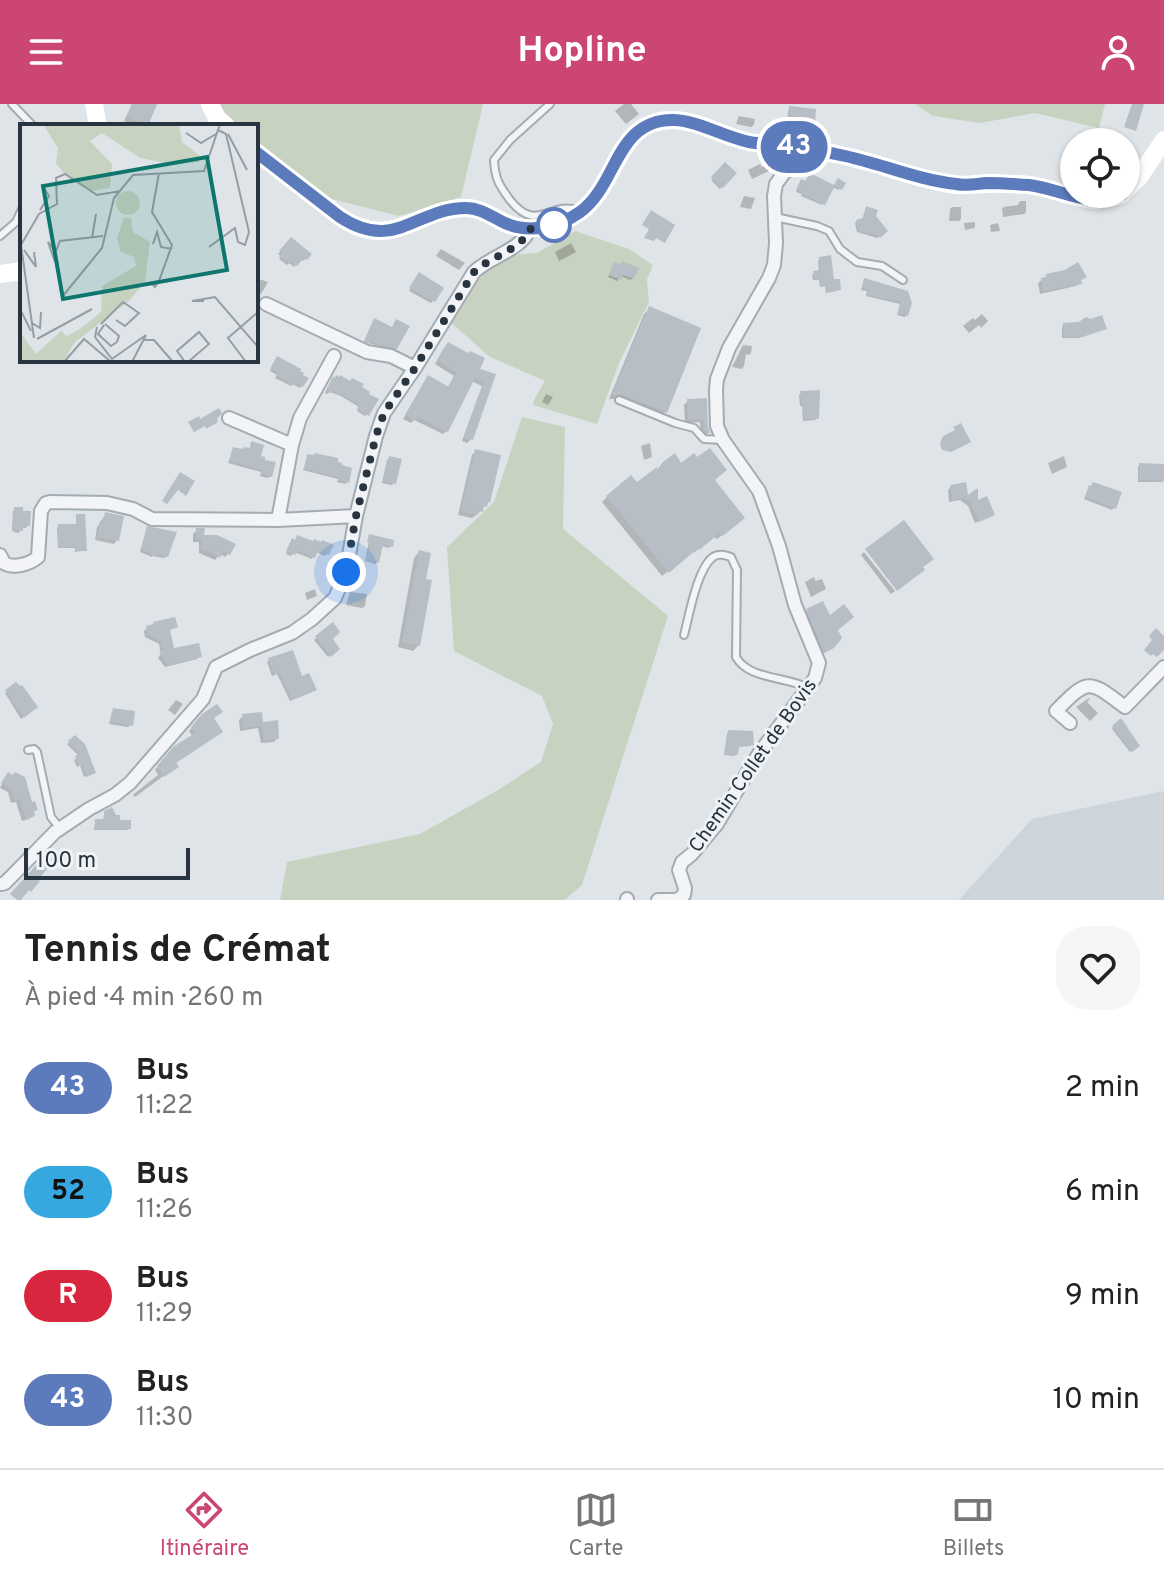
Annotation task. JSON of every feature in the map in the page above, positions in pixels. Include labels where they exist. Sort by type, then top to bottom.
[{"type":"street","points":[[94,104],[98,124]]},
{"type":"street","points":[[210,104],[224,124]]},
{"type":"street","points":[[258,154],[340,217],[373,231],[395,230],[462,208],[483,211],[513,226],[530,229],[551,226],[582,211],[594,200],[627,141],[648,125],[674,120],[749,142],[849,157],[920,178],[959,185],[1030,185],[1060,193]]},
{"type":"street","points":[[1140,176],[1164,140]]},
{"type":"street","name":"Chemin Collet de Bovis","points":[[658,900],[676,900],[684,895],[679,870],[682,862],[717,824],[758,755],[815,678],[819,663],[795,605],[779,546],[759,491],[723,440],[717,426],[717,379],[733,339],[772,271],[776,256],[775,189],[779,178],[815,150]]},
{"type":"street","points":[[2,884],[60,828],[130,783],[203,699],[216,667],[292,633],[335,598],[346,572],[356,516],[384,413],[474,272],[485,262],[514,247],[530,229]]},
{"type":"street","points":[[0,274],[20,271]]},
{"type":"street","points":[[266,304],[367,352],[391,356],[415,368]]},
{"type":"street","points":[[278,520],[300,418],[334,356]]},
{"type":"street","points":[[229,418],[292,445]]},
{"type":"street","points":[[0,555],[4,563],[13,566],[32,562],[38,557],[41,511],[50,502],[107,503],[133,509],[152,519],[278,520],[356,516]]},
{"type":"street","points":[[1070,723],[1056,711],[1076,691],[1090,685],[1098,687],[1125,707],[1164,667]]},
{"type":"lane","points":[[12,104],[31,124]]},
{"type":"lane","points":[[550,104],[510,140],[494,160],[495,178],[519,212],[539,216],[570,207],[582,211]]},
{"type":"lane","points":[[0,236],[16,222],[20,213]]},
{"type":"lane","points":[[775,217],[829,231],[840,249],[857,262],[882,266],[903,280]]},
{"type":"lane","points":[[619,400],[694,428],[704,439],[723,440]]},
{"type":"lane","points":[[684,635],[702,571],[713,557],[722,554],[731,557],[737,570],[736,657],[741,665],[756,673],[797,682],[808,688]]},
{"type":"lane","points":[[28,750],[37,752],[51,817],[60,828]]},
{"type":"shaded area","points":[[1164,791],[1164,900],[959,900],[1032,819]]},
{"type":"green space","points":[[218,104],[483,104],[461,197],[399,216],[328,198],[258,142],[258,124],[240,124],[226,115]]},
{"type":"green space","points":[[915,104],[1105,104],[1099,128],[1035,113],[980,123],[933,116]]},
{"type":"green space","points":[[575,231],[629,249],[653,265],[647,279],[649,302],[619,363],[597,424],[533,405],[545,381],[490,357],[449,321],[476,278],[489,267],[509,255],[537,253]]},
{"type":"green space","points":[[522,417],[565,427],[563,529],[668,616],[582,885],[565,900],[280,900],[287,862],[420,834],[541,762],[553,724],[542,696],[454,651],[447,547],[494,502]]},
{"type":"building","points":[[132,104],[157,104],[149,124],[126,117]]},
{"type":"building","points":[[1132,104],[1144,104],[1137,128],[1124,127]]},
{"type":"building","points":[[789,106],[816,109],[815,125],[788,123]]},
{"type":"building","points":[[725,162],[737,173],[723,188],[711,177]]},
{"type":"building","points":[[810,173],[834,185],[838,178],[846,183],[842,190],[835,186],[825,205],[796,190],[801,179],[805,181]]},
{"type":"building","points":[[866,206],[878,210],[876,216],[888,231],[880,238],[858,231],[856,220],[863,218]]},
{"type":"building","points":[[651,210],[675,225],[665,243],[656,238],[654,241],[644,238],[649,229],[642,225]]},
{"type":"building","points":[[291,237],[312,254],[297,266],[279,256],[282,253],[279,251]]},
{"type":"building","points":[[831,255],[834,279],[840,279],[841,290],[827,292],[826,285],[821,286],[820,279],[814,279],[813,271],[820,270],[819,257]]},
{"type":"building","points":[[622,261],[639,268],[634,279],[623,275],[621,280],[609,275],[614,262],[621,264]]},
{"type":"building","points":[[1078,262],[1087,277],[1081,280],[1082,284],[1043,291],[1041,278]]},
{"type":"building","points":[[419,272],[444,288],[435,302],[409,288]]},
{"type":"building","points":[[864,278],[908,291],[912,303],[908,316],[898,313],[900,302],[867,295],[868,290],[862,288]]},
{"type":"building","points":[[649,306],[701,328],[667,413],[621,394],[612,395]]},
{"type":"building","points":[[1102,315],[1107,329],[1082,337],[1064,337],[1063,323]]},
{"type":"building","points":[[374,318],[392,327],[396,319],[410,326],[397,349],[364,341]]},
{"type":"building","points":[[448,342],[485,358],[480,369],[496,374],[473,440],[464,438],[484,382],[475,378],[448,432],[418,417],[416,421],[405,415],[428,375],[449,387],[456,372],[437,360]]},
{"type":"building","points":[[277,356],[301,369],[303,375],[309,378],[303,387],[296,383],[295,386],[270,369]]},
{"type":"building","points":[[336,375],[364,384],[362,387],[369,394],[379,399],[369,416],[343,395],[326,390]]},
{"type":"building","points":[[820,390],[819,419],[804,419],[800,391]]},
{"type":"building","points":[[707,398],[710,433],[704,430],[703,419],[688,420],[687,399]]},
{"type":"building","points":[[219,408],[222,413],[218,422],[194,432],[188,422]]},
{"type":"building","points":[[961,423],[971,442],[951,452],[942,450],[940,443],[943,436]]},
{"type":"building","points":[[251,441],[264,445],[261,456],[265,460],[276,462],[272,477],[261,474],[262,470],[229,461],[233,447],[250,448]]},
{"type":"building","points":[[710,448],[727,470],[715,480],[745,518],[723,536],[720,533],[698,548],[669,573],[606,496],[631,475],[637,482],[657,467],[657,470],[675,453],[681,463],[694,453],[697,457]]},
{"type":"building","points":[[475,449],[501,455],[490,503],[477,515],[461,511]]},
{"type":"building","points":[[307,454],[338,458],[342,465],[352,468],[349,483],[338,480],[338,477],[304,469]]},
{"type":"building","points":[[389,456],[402,459],[396,484],[383,481]]},
{"type":"building","points":[[1139,463],[1164,464],[1164,481],[1139,480]]},
{"type":"building","points":[[180,472],[195,481],[186,496],[178,490],[167,504],[162,501]]},
{"type":"building","points":[[966,482],[968,495],[978,488],[978,500],[987,496],[995,515],[979,522],[971,503],[964,498],[952,500],[950,485]]},
{"type":"building","points":[[1093,482],[1122,492],[1116,509],[1085,497]]},
{"type":"building","points":[[14,507],[31,511],[30,526],[23,526],[23,531],[16,531],[13,527]]},
{"type":"building","points":[[105,512],[124,516],[119,541],[97,537]]},
{"type":"building","points":[[76,514],[85,514],[87,551],[76,551],[76,547],[58,547],[58,524],[76,524]]},
{"type":"building","points":[[904,520],[934,559],[923,567],[925,570],[897,591],[865,549]]},
{"type":"building","points":[[147,526],[177,532],[168,557],[155,556],[141,549]]},
{"type":"building","points":[[196,528],[205,528],[204,535],[217,535],[236,544],[230,555],[223,551],[220,558],[201,550],[202,539],[196,539]]},
{"type":"building","points":[[369,534],[394,540],[393,547],[383,545],[379,563],[366,560]]},
{"type":"building","points":[[297,535],[334,545],[329,555],[318,551],[315,558],[297,551],[295,555],[286,551],[292,538],[295,540]]},
{"type":"building","points":[[419,550],[431,553],[426,579],[432,580],[420,646],[402,642]]},
{"type":"building","points":[[823,601],[830,615],[844,604],[854,617],[838,630],[842,638],[834,648],[824,653],[806,609]]},
{"type":"building","points":[[175,617],[178,627],[170,630],[174,648],[199,643],[202,657],[168,665],[159,653],[163,650],[161,641],[147,634],[146,626]]},
{"type":"building","points":[[333,622],[340,632],[333,639],[340,649],[331,657],[315,636]]},
{"type":"building","points":[[1156,628],[1164,636],[1164,650],[1157,657],[1144,650]]},
{"type":"building","points":[[293,650],[302,676],[309,673],[317,690],[292,700],[279,673],[274,675],[268,658]]},
{"type":"building","points":[[16,682],[22,685],[38,707],[24,718],[5,690]]},
{"type":"building","points":[[217,704],[223,712],[214,718],[223,732],[176,763],[179,767],[164,777],[157,766],[173,747],[195,733],[191,727],[202,714]]},
{"type":"building","points":[[113,708],[135,711],[133,726],[110,722]]},
{"type":"building","points":[[262,712],[263,722],[278,720],[279,739],[264,741],[262,726],[244,728],[242,714]]},
{"type":"building","points":[[1121,718],[1140,746],[1132,752],[1112,726]]},
{"type":"building","points":[[728,730],[753,731],[754,745],[739,746],[738,755],[725,754]]},
{"type":"building","points":[[75,735],[85,744],[96,773],[86,777],[75,756],[80,754],[68,741]]},
{"type":"building","points":[[8,772],[25,777],[32,802],[35,801],[38,810],[34,811],[35,816],[26,819],[20,799],[15,801],[11,789],[1,783]]},
{"type":"building","points":[[112,807],[116,815],[120,815],[120,820],[131,820],[131,829],[95,829],[95,819],[104,819],[104,811]]},
{"type":"building","points":[[47,853],[54,861],[31,892],[29,890],[21,900],[17,900],[10,894]]},
{"type":"bus line","name":"43","points":[[258,154],[351,225],[373,231],[395,230],[462,208],[483,211],[513,226],[530,229],[551,226],[571,218],[594,200],[620,152],[636,133],[648,125],[674,120],[749,142],[849,157],[920,178],[959,185],[1030,185],[1060,193]]},
{"type":"route","points":[[346,572],[356,516],[384,413],[474,272],[485,262],[514,247],[530,229],[554,225]]}]
